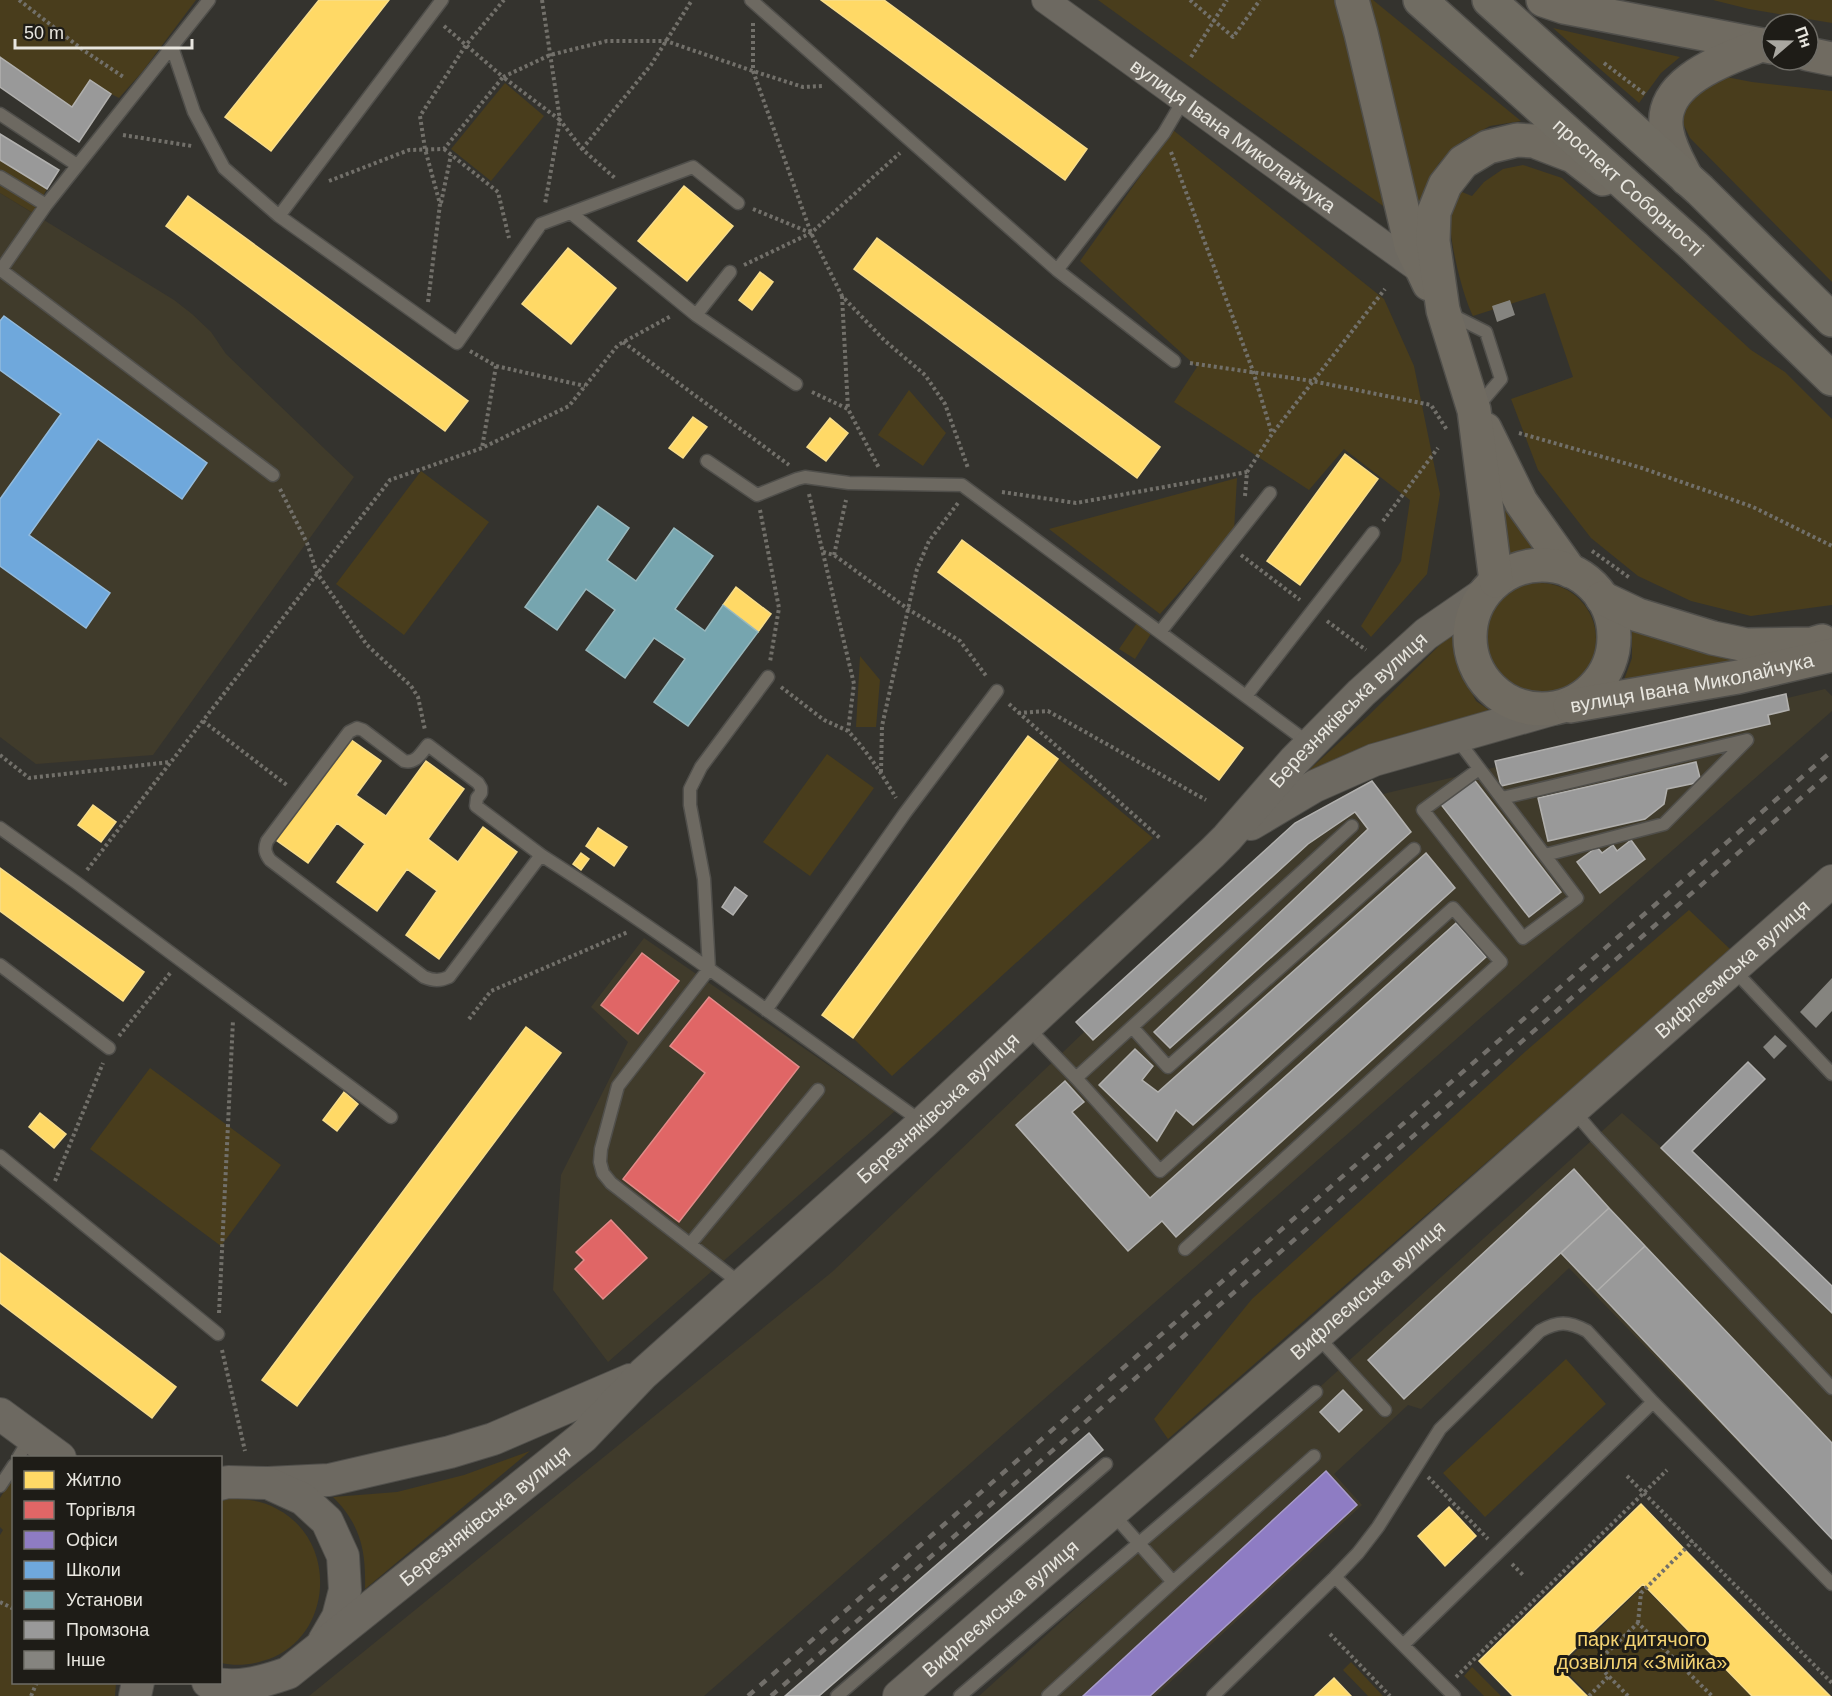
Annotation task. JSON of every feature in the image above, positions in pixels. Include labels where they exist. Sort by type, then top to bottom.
[{"type":"highway","name":"проспект Соборності","points":[[1419,0],[1694,246],[1832,379]]},
{"type":"highway","points":[[1490,0],[1687,179],[1832,320]]},
{"type":"main road","name":"вулиця Івана Миколайчука","points":[[1352,0],[1411,246],[1443,310]]},
{"type":"main road","points":[[1543,0],[1564,7],[1760,45]]},
{"type":"main road","points":[[1687,179],[1672,149],[1666,129],[1666,110],[1680,87],[1702,71],[1760,48]]},
{"type":"main road","name":"вулиця Івана Миколайчука","points":[[1490,587],[1474,410],[1443,310],[1433,241],[1434,212],[1445,184],[1463,162],[1488,147],[1517,140],[1534,141],[1573,156],[1694,246]]},
{"type":"main road","name":"вулиця Івана Миколайчука","points":[[1474,410],[1491,439],[1521,502],[1579,560]]},
{"type":"main road","points":[[1579,560],[1588,582],[1602,597],[1611,620],[1614,643],[1608,667],[1595,687],[1576,701],[1553,709],[1530,709],[1508,702],[1488,686],[1475,665],[1469,641],[1472,616],[1490,587],[1513,571],[1532,566],[1551,566],[1579,560]]},
{"type":"main road","name":"вулиця Івана Миколайчука","points":[[1602,597],[1648,618],[1713,638],[1746,645],[1812,644],[1832,638]]},
{"type":"main road","name":"вулиця Івана Миколайчука","points":[[1553,709],[1738,677],[1832,655]]},
{"type":"street","name":"вулиця Івана Миколайчука","points":[[1045,0],[1422,271]]},
{"type":"street","name":"Березняківська вулиця","points":[[288,1673],[583,1437],[643,1374],[923,1123],[1227,838],[1294,761],[1361,693],[1426,634],[1490,587]]},
{"type":"street","name":"Березняківська вулиця","points":[[1227,838],[1315,786],[1374,760],[1553,709]]},
{"type":"street","name":"Вифлеємська вулиця","points":[[904,1694],[1317,1335],[1832,881]]},
{"type":"street","name":"Березняківська вулиця","points":[[223,1482],[268,1483],[329,1480],[450,1452],[493,1438],[643,1374]]},
{"type":"street","points":[[0,1414],[25,1447],[54,1456]]},
{"type":"street","points":[[268,1483],[303,1499],[327,1521],[343,1556],[345,1590],[338,1617],[319,1649]]},
{"type":"street","points":[[215,1684],[230,1686],[257,1683],[288,1673]]},
{"type":"street","points":[[257,1696],[288,1673]]},
{"type":"lane","points":[[209,0],[77,165],[0,271],[273,475]]},
{"type":"lane","points":[[279,216],[441,0]]},
{"type":"lane","points":[[752,1],[1057,270],[1174,361]]},
{"type":"lane","points":[[172,47],[194,112],[224,168],[279,216],[457,343],[542,224],[693,167],[738,203]]},
{"type":"lane","points":[[1057,270],[1164,133],[1184,99]]},
{"type":"lane","points":[[0,114],[77,165]]},
{"type":"lane","points":[[0,177],[46,206]]},
{"type":"lane","points":[[571,213],[692,311],[796,384]]},
{"type":"lane","points":[[692,311],[730,272]]},
{"type":"lane","points":[[707,461],[757,495],[805,477],[849,483],[962,485],[1311,744]]},
{"type":"lane","points":[[1160,632],[1270,493]]},
{"type":"lane","points":[[1246,696],[1373,533]]},
{"type":"lane","points":[[742,1285],[610,1183],[603,1173],[600,1162],[618,1086],[710,969],[704,879],[690,805],[690,789],[701,767],[768,677]]},
{"type":"lane","points":[[766,1010],[904,813],[997,691]]},
{"type":"lane","points":[[541,855],[449,977],[433,980],[424,977],[270,860],[265,848],[267,841],[352,729],[363,730],[408,762],[417,759],[428,745],[478,783],[481,793],[477,798],[476,806],[541,855],[610,899],[710,969],[923,1123]]},
{"type":"lane","points":[[1455,737],[1577,898],[1523,938],[1423,810],[1479,769]]},
{"type":"lane","points":[[1502,798],[1747,740],[1664,824],[1545,855]]},
{"type":"lane","points":[[1076,1078],[1352,826]]},
{"type":"lane","points":[[0,828],[391,1117]]},
{"type":"lane","points":[[1132,1027],[1168,1067],[1414,849]]},
{"type":"lane","points":[[1026,1026],[1160,1171],[1453,908],[1501,962],[1185,1249]]},
{"type":"lane","points":[[0,965],[109,1048]]},
{"type":"lane","points":[[1732,968],[1832,1074]]},
{"type":"lane","points":[[690,1244],[818,1090]]},
{"type":"lane","points":[[1572,1109],[1604,1146],[1832,1388]]},
{"type":"lane","points":[[0,1156],[218,1334]]},
{"type":"lane","points":[[1213,1696],[1358,1553],[1378,1527],[1440,1429],[1540,1331],[1553,1324],[1564,1323],[1587,1331],[1653,1402],[1832,1584]]},
{"type":"lane","points":[[1317,1335],[1385,1410]]},
{"type":"lane","points":[[960,1696],[1316,1392]]},
{"type":"lane","points":[[1403,1645],[1653,1402]]},
{"type":"lane","points":[[1048,1696],[1314,1456]]},
{"type":"lane","points":[[837,1696],[1106,1464]]},
{"type":"lane","points":[[0,1486],[12,1468]]},
{"type":"lane","points":[[1111,1512],[1173,1582]]},
{"type":"lane","points":[[1335,1577],[1454,1696]]},
{"type":"path","points":[[19,0],[82,50],[140,87]]},
{"type":"path","points":[[440,204],[425,149],[420,116],[466,45],[504,0]]},
{"type":"path","points":[[542,0],[560,120],[542,224]]},
{"type":"path","points":[[582,149],[651,65],[692,0]]},
{"type":"path","points":[[1190,0],[1233,37],[1260,0]]},
{"type":"path","points":[[1191,57],[1227,0]]},
{"type":"path","points":[[752,1],[753,72],[812,233],[842,296],[884,340],[925,375],[945,404],[969,470],[962,485],[961,499],[929,541],[917,568],[882,726],[881,772]]},
{"type":"path","points":[[431,15],[503,77],[560,120],[582,149],[629,191]]},
{"type":"path","points":[[444,149],[503,77],[550,55],[607,41],[666,41],[803,87],[848,85]]},
{"type":"path","points":[[104,132],[214,150]]},
{"type":"path","points":[[1164,133],[1253,371],[1272,434]]},
{"type":"path","points":[[730,272],[812,233],[912,142]]},
{"type":"path","points":[[297,192],[409,150],[444,149],[498,192],[514,262]]},
{"type":"path","points":[[425,321],[440,204],[452,154]]},
{"type":"path","points":[[738,203],[812,233]]},
{"type":"path","points":[[1243,528],[1247,472],[1272,434],[1385,289]]},
{"type":"path","points":[[842,296],[848,409],[888,484]]},
{"type":"path","points":[[77,883],[390,480],[482,448],[569,406],[618,345],[692,311]]},
{"type":"path","points":[[623,342],[805,477],[854,684],[848,731]]},
{"type":"path","points":[[457,343],[496,366],[585,386]]},
{"type":"path","points":[[1174,361],[1312,381],[1431,405]]},
{"type":"path","points":[[482,448],[496,366]]},
{"type":"path","points":[[796,384],[848,409]]},
{"type":"path","points":[[1513,432],[1642,468],[1753,507],[1832,546]]},
{"type":"path","points":[[1373,533],[1438,448]]},
{"type":"path","points":[[962,485],[1077,503],[1247,472]]},
{"type":"path","points":[[273,475],[308,543],[317,573],[367,645],[411,686],[418,697],[428,745]]},
{"type":"path","points":[[834,555],[849,483]]},
{"type":"path","points":[[757,495],[779,608],[768,677],[824,720],[848,731],[881,772],[904,813]]},
{"type":"path","points":[[1579,560],[1634,581]]},
{"type":"path","points":[[1018,713],[1048,711],[1206,800]]},
{"type":"path","points":[[203,721],[301,796]]},
{"type":"path","points":[[0,755],[29,778],[171,762]]},
{"type":"path","points":[[469,1019],[491,991],[637,928]]},
{"type":"path","points":[[49,1197],[109,1048],[181,960]]},
{"type":"path","points":[[234,1000],[218,1334],[245,1451]]},
{"type":"path","points":[[1415,1469],[1430,1478],[1493,1544]]},
{"type":"path","points":[[1456,1677],[1667,1470]]},
{"type":"path","points":[[1627,1476],[1832,1683]]},
{"type":"path","points":[[1571,1664],[1596,1663],[1638,1623],[1641,1593],[1693,1541]]},
{"type":"path","points":[[1509,1561],[1524,1576]]},
{"type":"path","points":[[1638,1623],[1712,1696]]},
{"type":"path","points":[[1330,1634],[1390,1696]]},
{"type":"path","points":[[1596,1663],[1625,1695]]},
{"type":"path","points":[[1589,1696],[1609,1676]]},
{"type":"shaded area","points":[[0,193],[174,300],[192,314],[211,332],[226,354],[354,477],[153,755],[36,764],[0,737]]},
{"type":"shaded area","points":[[1825,689],[1832,696],[1832,711],[704,1696],[309,1696],[832,1272],[1227,896],[1322,815],[1387,793]]},
{"type":"shaded area","points":[[644,938],[895,1111],[608,1362],[553,1290],[561,1175],[628,1042],[591,1007]]},
{"type":"shaded area","points":[[1622,1113],[1662,1148],[1832,1313],[1832,1539],[1569,1268],[1421,1409],[1408,1405],[1334,1474],[1362,1505],[1155,1696],[979,1696]]},
{"type":"green space","points":[[0,0],[196,0],[142,72],[119,98],[90,80],[72,107],[0,57]]},
{"type":"green space","points":[[1098,0],[1338,0],[1390,211]]},
{"type":"green space","points":[[1369,0],[1373,0],[1521,121],[1490,126],[1462,141],[1439,163],[1424,190],[1416,221]]},
{"type":"green space","points":[[1713,0],[1832,0],[1832,23],[1820,21],[1820,12],[1767,12]]},
{"type":"green space","points":[[1553,28],[1680,57],[1661,73],[1639,103]]},
{"type":"green space","points":[[1726,77],[1832,91],[1832,282],[1690,138],[1680,117],[1682,99]]},
{"type":"green space","points":[[505,83],[544,116],[491,181],[451,149]]},
{"type":"green space","points":[[1173,130],[1384,299],[1414,366],[1440,494],[1427,574],[1371,637],[1361,626],[1401,561],[1410,500],[1344,449],[1309,490],[1174,402],[1197,367],[1080,261]]},
{"type":"green space","points":[[0,160],[47,189],[33,213],[0,193]]},
{"type":"green space","points":[[1523,165],[1562,178],[1751,350],[1785,372],[1832,419],[1832,605],[1751,616],[1691,601],[1638,576],[1591,538],[1538,470],[1511,399],[1573,377],[1545,293],[1473,316],[1464,294],[1450,223],[1451,209],[1457,190],[1472,196],[1484,182],[1503,169]]},
{"type":"green space","points":[[909,390],[946,433],[923,466],[878,435]]},
{"type":"green space","points":[[421,471],[489,522],[404,635],[336,584]]},
{"type":"green space","points":[[1237,478],[1234,531],[1160,614],[1049,529]]},
{"type":"green space","points":[[1496,478],[1540,551],[1515,554],[1499,564]]},
{"type":"green space","points":[[1540,583],[1562,587],[1580,599],[1592,617],[1596,639],[1592,661],[1580,679],[1562,691],[1540,695],[1518,691],[1500,679],[1488,661],[1484,639],[1488,617],[1500,599],[1518,587]]},
{"type":"green space","points":[[1632,622],[1754,660],[1621,688],[1632,658]]},
{"type":"green space","points":[[1137,623],[1152,632],[1135,659],[1119,649]]},
{"type":"green space","points":[[1457,628],[1458,666],[1476,701],[1499,717],[1285,792],[1368,716]]},
{"type":"green space","points":[[860,656],[880,680],[876,727],[856,727]]},
{"type":"green space","points":[[827,754],[874,788],[810,876],[763,842]]},
{"type":"green space","points":[[1058,759],[1153,838],[892,1076],[853,1038]]},
{"type":"green space","points":[[1689,910],[1731,950],[1168,1439],[1154,1419],[1252,1299],[1526,1051]]},
{"type":"green space","points":[[150,1068],[281,1165],[221,1246],[90,1149]]},
{"type":"green space","points":[[1566,1359],[1606,1404],[1485,1517],[1443,1473]]},
{"type":"green space","points":[[530,1451],[365,1589],[360,1539],[350,1518],[333,1497],[397,1492],[464,1475]]},
{"type":"green space","points":[[12,1479],[12,1684],[116,1684],[115,1696],[0,1696],[0,1535],[3,1530],[0,1527],[0,1498]]},
{"type":"green space","points":[[242,1499],[277,1509],[296,1523],[310,1541],[318,1562],[320,1584],[317,1606],[308,1627],[294,1644],[274,1657],[248,1664],[222,1663],[222,1501]]},
{"type":"green space","name":"парк дитячого дозвілля «Змійка»","points":[[1643,1586],[1751,1696],[1590,1696],[1561,1666]]},
{"type":"green space","points":[[1351,1662],[1383,1696],[1368,1696],[1343,1670]]},
{"type":"green space","points":[[1472,1667],[1501,1696],[1484,1696],[1464,1676]]},
{"type":"building: Житло","points":[[319,0],[389,0],[271,151],[225,117]]},
{"type":"building: Житло","points":[[821,0],[884,0],[1087,149],[1065,180]]},
{"type":"building: Житло","points":[[684,186],[733,226],[687,281],[638,241]]},
{"type":"building: Житло","points":[[188,196],[468,401],[445,431],[166,226]]},
{"type":"building: Житло","points":[[877,238],[1160,447],[1137,478],[854,269]]},
{"type":"building: Житло","points":[[568,248],[616,288],[571,344],[522,304]]},
{"type":"building: Житло","points":[[760,272],[773,282],[752,310],[739,300]]},
{"type":"building: Житло","points":[[693,417],[707,427],[683,458],[669,448]]},
{"type":"building: Житло","points":[[830,418],[848,433],[826,461],[807,447]]},
{"type":"building: Житло","points":[[1345,454],[1378,479],[1300,585],[1267,561]]},
{"type":"building: Житло","points":[[962,540],[1243,748],[1219,780],[938,572]]},
{"type":"building: Житло","points":[[736,587],[771,614],[758,632],[723,605]]},
{"type":"building: Житло","points":[[1028,736],[1058,759],[853,1038],[822,1015]]},
{"type":"building: Житло","points":[[350,739],[381,761],[356,795],[386,816],[426,761],[464,789],[428,839],[458,862],[483,827],[517,852],[439,959],[406,935],[437,891],[407,869],[377,911],[337,882],[365,844],[337,823],[308,863],[276,840]]},
{"type":"building: Житло","points":[[93,805],[116,822],[101,842],[78,825]]},
{"type":"building: Житло","points":[[598,828],[627,847],[614,866],[586,846]]},
{"type":"building: Житло","points":[[581,853],[589,859],[581,870],[573,864]]},
{"type":"building: Житло","points":[[0,868],[144,972],[123,1001],[0,911]]},
{"type":"building: Житло","points":[[526,1027],[561,1053],[297,1406],[262,1380]]},
{"type":"building: Житло","points":[[344,1092],[358,1104],[337,1131],[323,1120]]},
{"type":"building: Житло","points":[[40,1113],[66,1134],[54,1148],[29,1127]]},
{"type":"building: Житло","points":[[0,1253],[176,1387],[152,1418],[0,1303]]},
{"type":"building: Житло","points":[[1641,1504],[1830,1696],[1752,1696],[1643,1584],[1557,1666],[1587,1696],[1513,1696],[1479,1661]]},
{"type":"building: Житло","points":[[1449,1507],[1476,1536],[1445,1566],[1418,1536]]},
{"type":"building: Житло","points":[[1334,1678],[1351,1696],[1315,1696]]},
{"type":"building: Торгівля","points":[[642,953],[679,981],[638,1034],[601,1005]]},
{"type":"building: Торгівля","points":[[709,997],[799,1067],[679,1222],[623,1179],[705,1073],[670,1046]]},
{"type":"building: Торгівля","points":[[611,1220],[647,1258],[603,1299],[575,1269],[584,1260],[576,1252]]},
{"type":"building: Офіси","points":[[1326,1471],[1357,1505],[1150,1696],[1083,1696]]},
{"type":"building: Школи","points":[[4,316],[207,463],[182,499],[98,439],[29,535],[110,593],[86,628],[0,566],[0,499],[61,414],[0,370],[0,321]]},
{"type":"building: Установи","points":[[598,506],[629,528],[607,560],[636,581],[674,528],[713,556],[675,609],[705,631],[723,605],[758,632],[688,726],[654,702],[685,659],[654,638],[625,678],[586,650],[615,610],[586,589],[557,630],[525,607]]},
{"type":"building: Промзона","points":[[0,57],[72,107],[90,80],[111,94],[79,142],[0,87]]},
{"type":"building: Промзона","points":[[0,134],[59,170],[47,189],[0,160]]},
{"type":"building: Промзона","points":[[1786,694],[1789,710],[1768,715],[1770,724],[1501,786],[1495,761]]},
{"type":"building: Промзона","points":[[1696,762],[1701,782],[1667,789],[1664,804],[1645,819],[1548,841],[1538,798]]},
{"type":"building: Промзона","points":[[1472,777],[1561,892],[1529,917],[1439,802]]},
{"type":"building: Промзона","points":[[1372,781],[1411,832],[1170,1048],[1154,1032],[1368,829],[1355,812],[1308,844],[1093,1040],[1076,1022],[1295,823]]},
{"type":"building: Промзона","points":[[1631,840],[1645,859],[1600,893],[1577,862],[1597,847],[1602,853],[1613,845],[1617,851]]},
{"type":"building: Промзона","points":[[1426,853],[1455,888],[1193,1125],[1176,1110],[1157,1141],[1099,1085],[1135,1049],[1153,1066],[1142,1080],[1158,1092]]},
{"type":"building: Промзона","points":[[735,887],[747,896],[733,915],[722,907]]},
{"type":"building: Промзона","points":[[1456,923],[1486,957],[1176,1237],[1162,1221],[1128,1251],[1016,1125],[1065,1081],[1084,1102],[1072,1112],[1150,1198]]},
{"type":"building: Промзона","points":[[1748,1062],[1765,1079],[1692,1151],[1832,1286],[1832,1313],[1661,1148]]},
{"type":"building: Промзона","points":[[1574,1169],[1609,1208],[1404,1399],[1368,1360]]},
{"type":"building: Промзона","points":[[1609,1208],[1645,1246],[1597,1291],[1561,1253]]},
{"type":"building: Промзона","points":[[1645,1246],[1832,1443],[1832,1539],[1597,1291]]},
{"type":"building: Промзона","points":[[1343,1390],[1362,1410],[1339,1432],[1320,1412]]},
{"type":"building: Промзона","points":[[1089,1433],[1103,1450],[819,1696],[785,1696]]},
{"type":"building: Інше","points":[[1510,300],[1515,315],[1497,322],[1492,306]]},
{"type":"building: Інше","points":[[1832,978],[1832,1011],[1816,1028],[1800,1012]]},
{"type":"building: Інше","points":[[1775,1035],[1787,1046],[1774,1059],[1763,1047]]},
{"type":"railway","points":[[748,1696],[1832,751]]},
{"type":"railway","points":[[771,1696],[1832,771]]}]
